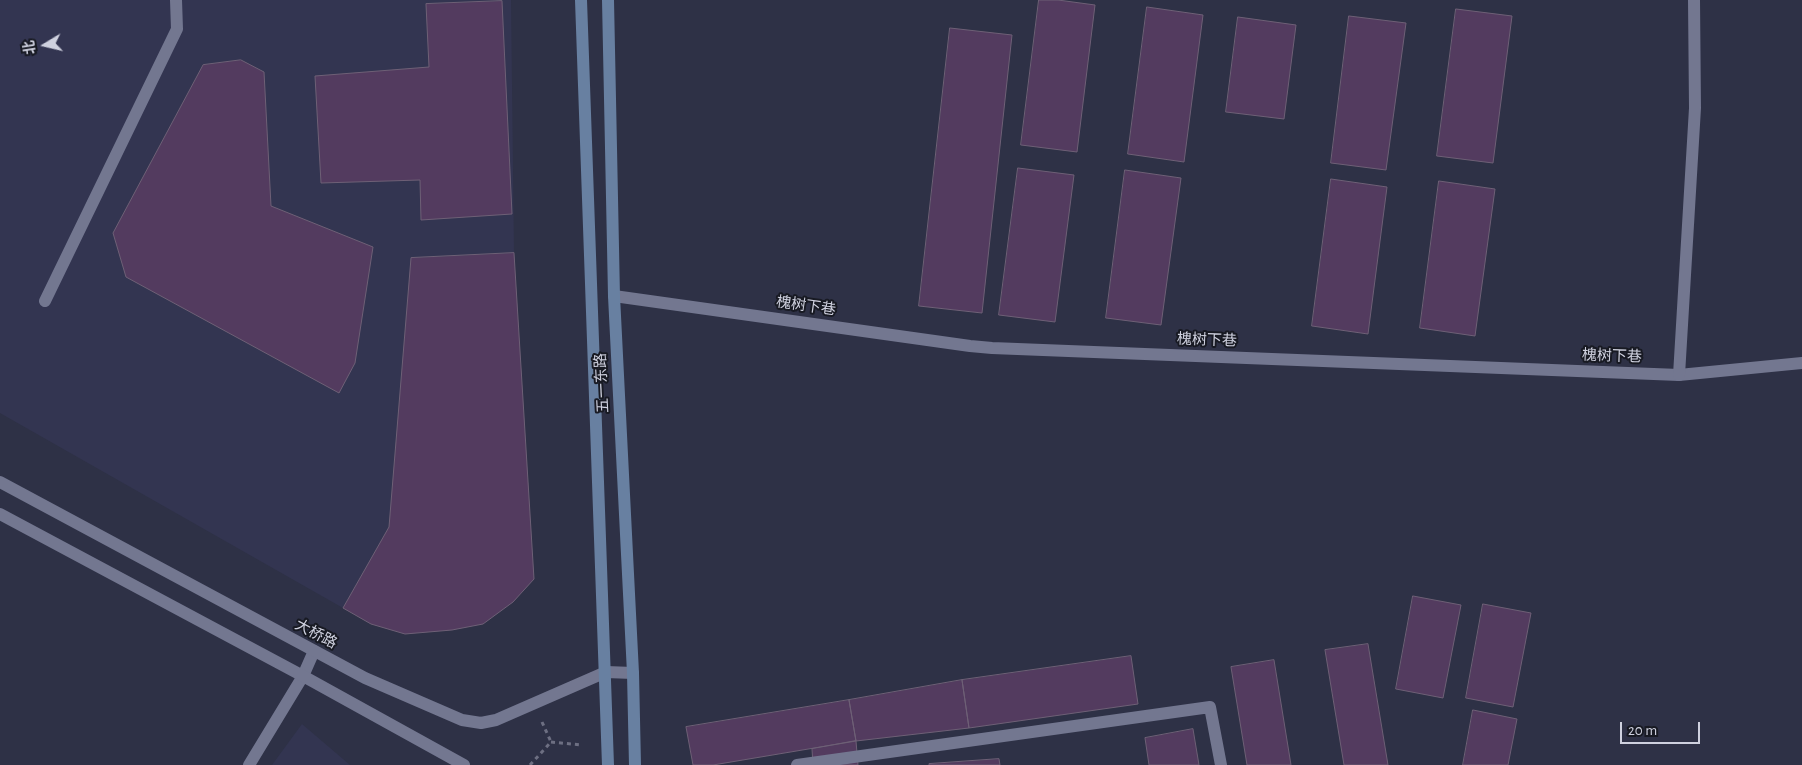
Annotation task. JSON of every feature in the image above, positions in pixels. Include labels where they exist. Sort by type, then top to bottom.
[{"type":"main road","name":"五一东路","points":[[581,0],[608,765]]},
{"type":"main road","name":"五一东路","points":[[608,0],[614,296],[633,673],[635,765]]},
{"type":"street","points":[[45,301],[176,29],[176,0]]},
{"type":"street","points":[[1679,375],[1695,108],[1694,0]]},
{"type":"street","name":"槐树下巷","points":[[614,296],[970,346],[1679,375],[1802,363]]},
{"type":"street","name":"大桥路","points":[[0,482],[365,678],[462,720],[480,723],[496,720],[606,672],[633,673]]},
{"type":"street","points":[[0,514],[303,676],[464,765]]},
{"type":"street","points":[[249,765],[303,676],[314,651]]},
{"type":"street","points":[[798,765],[1210,707],[1221,765]]},
{"type":"path","points":[[541,719],[551,742]]},
{"type":"path","points":[[551,742],[582,745]]},
{"type":"path","points":[[530,765],[551,742]]},
{"type":"shaded area","points":[[0,0],[511,0],[514,253],[534,579],[513,602],[483,624],[452,630],[405,634],[343,608],[0,413]]},
{"type":"shaded area","points":[[302,724],[350,765],[272,765]]},
{"type":"building","points":[[1039,0],[1058,0],[1095,5],[1077,152],[1021,145]]},
{"type":"building","points":[[502,1],[512,214],[421,220],[420,180],[321,183],[315,76],[429,67],[426,4]]},
{"type":"building","points":[[1147,7],[1203,15],[1184,162],[1128,154]]},
{"type":"building","points":[[1456,9],[1512,16],[1493,163],[1437,156]]},
{"type":"building","points":[[1349,16],[1406,23],[1386,170],[1331,163]]},
{"type":"building","points":[[1238,17],[1296,25],[1284,119],[1226,112]]},
{"type":"building","points":[[950,28],[1012,35],[982,313],[919,306]]},
{"type":"building","points":[[241,60],[264,72],[271,206],[373,247],[355,363],[339,393],[126,277],[113,233],[203,65]]},
{"type":"building","points":[[1018,168],[1074,175],[1055,322],[999,315]]},
{"type":"building","points":[[1125,170],[1181,178],[1161,325],[1106,318]]},
{"type":"building","points":[[1331,179],[1387,187],[1368,334],[1312,326]]},
{"type":"building","points":[[1439,181],[1495,189],[1475,336],[1420,328]]},
{"type":"building","points":[[514,253],[534,579],[513,602],[483,624],[452,630],[405,634],[371,624],[343,608],[389,527],[411,258]]},
{"type":"building","points":[[1413,596],[1461,605],[1443,698],[1396,689]]},
{"type":"building","points":[[1483,604],[1531,613],[1513,707],[1466,698]]},
{"type":"building","points":[[1368,644],[1388,765],[1344,765],[1325,650]]},
{"type":"building","points":[[1131,656],[1138,704],[969,728],[962,680]]},
{"type":"building","points":[[1274,660],[1291,765],[1247,765],[1231,667]]},
{"type":"building","points":[[962,680],[969,728],[856,741],[849,700]]},
{"type":"building","points":[[849,700],[856,741],[713,765],[693,765],[686,727]]},
{"type":"building","points":[[1473,710],[1517,719],[1508,765],[1463,765]]},
{"type":"building","points":[[1193,729],[1199,765],[1149,765],[1145,738]]},
{"type":"building","points":[[856,741],[858,765],[813,765],[812,749]]},
{"type":"building","points":[[999,759],[1000,765],[929,765],[929,764]]}]
